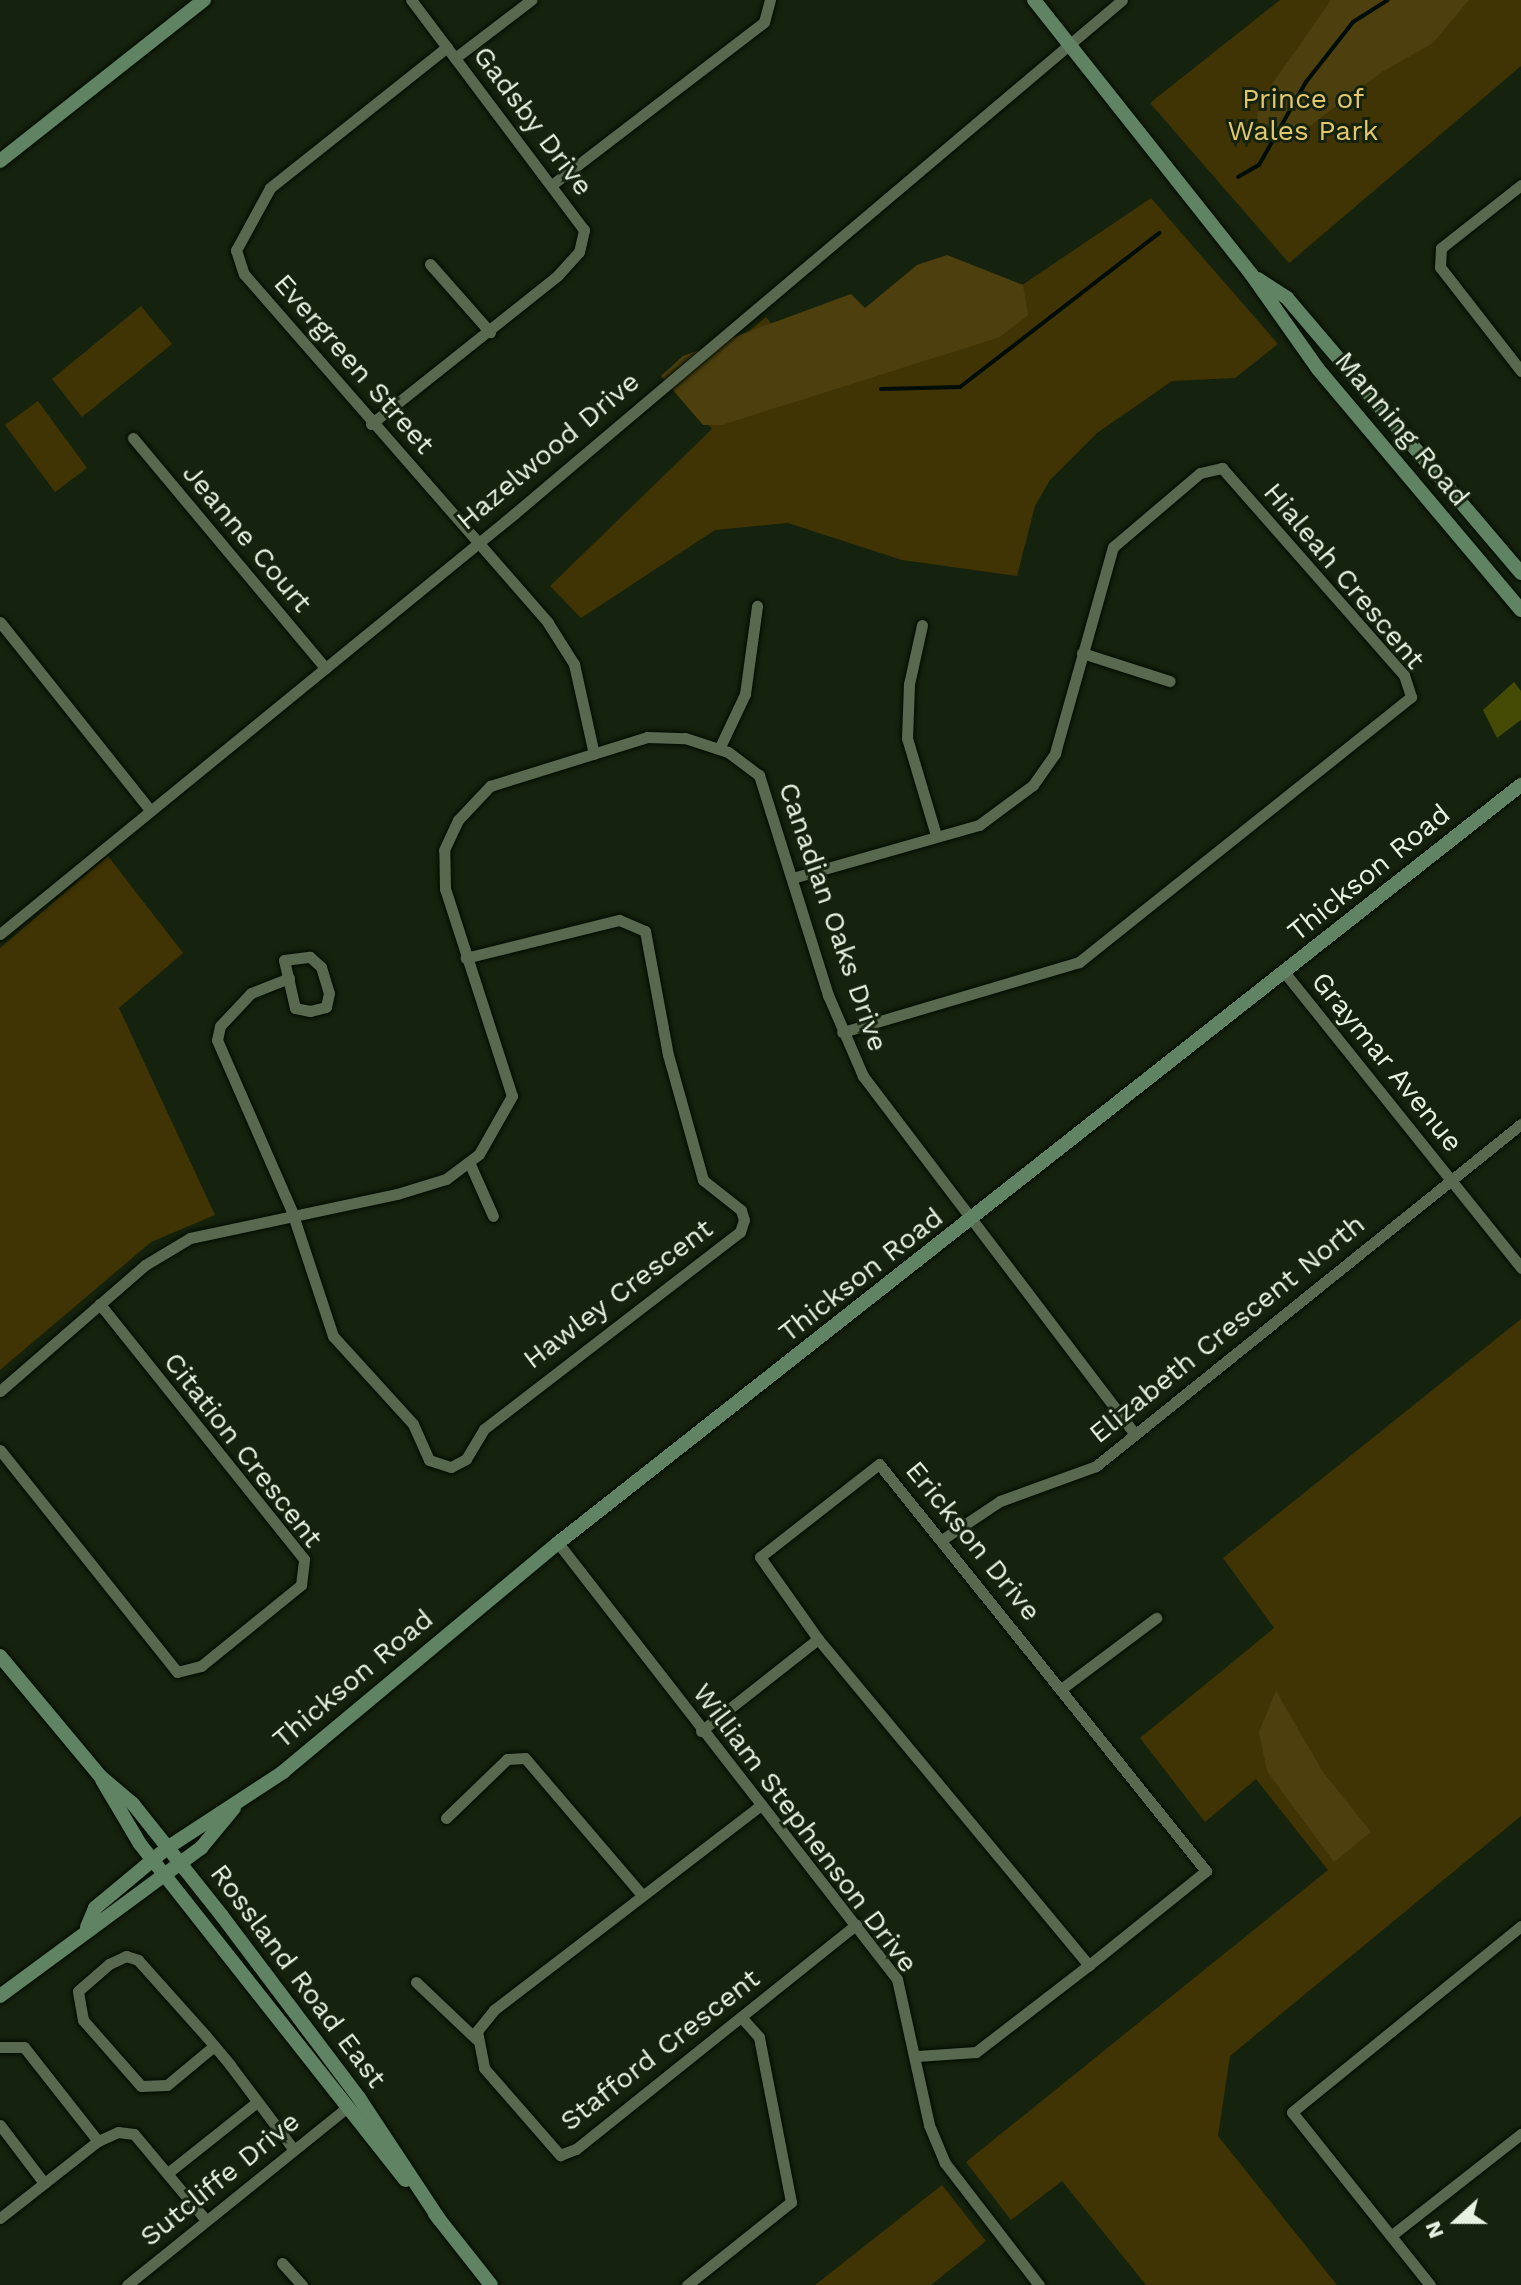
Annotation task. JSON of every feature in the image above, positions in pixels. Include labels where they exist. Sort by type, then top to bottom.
[{"type":"main road","points":[[0,161],[204,0]]},
{"type":"main road","name":"Manning Road","points":[[1034,0],[1251,274],[1318,369],[1521,610]]},
{"type":"main road","name":"Manning Road","points":[[1251,274],[1287,298],[1521,573]]},
{"type":"main road","name":"Thickson Road","points":[[0,1996],[87,1927],[103,1922],[180,1864],[224,1827],[234,1808],[558,1543],[973,1222],[1521,785]]},
{"type":"main road","name":"Rossland Road East","points":[[0,1656],[100,1776],[133,1804],[180,1864],[359,2098],[439,2219]]},
{"type":"main road","name":"Rossland Road East","points":[[100,1776],[114,1809],[344,2110],[439,2219],[491,2285]]},
{"type":"main road","name":"Thickson Road","points":[[87,1927],[95,1908],[167,1848],[216,1813],[234,1808]]},
{"type":"street","name":"Gadsby Drive","points":[[371,424],[490,332],[579,252],[584,230],[553,184],[411,0]]},
{"type":"street","points":[[455,58],[531,0]]},
{"type":"street","points":[[553,184],[764,22],[770,0]]},
{"type":"street","name":"Hazelwood Drive","points":[[0,934],[479,540],[1122,0]]},
{"type":"street","name":"Evergreen Street","points":[[447,47],[270,188],[236,250],[244,274],[371,424],[479,540],[574,664],[588,705],[594,754]]},
{"type":"street","points":[[1521,185],[1441,248],[1440,267],[1521,371]]},
{"type":"street","points":[[430,264],[490,332]]},
{"type":"street","name":"Jeanne Court","points":[[133,438],[325,668]]},
{"type":"street","name":"Hialeah Crescent","points":[[796,877],[979,825],[1033,785],[1055,753],[1113,547],[1200,473],[1222,468],[1404,675],[1411,697],[1079,962],[842,1032]]},
{"type":"street","points":[[719,749],[745,694],[757,606]]},
{"type":"street","points":[[0,622],[150,810]]},
{"type":"street","points":[[922,625],[909,684],[907,738],[936,835]]},
{"type":"street","points":[[1082,653],[1170,681]]},
{"type":"street","name":"Canadian Oaks Drive","points":[[0,1391],[100,1304],[190,1238],[292,1212],[397,1194],[446,1179],[469,1162],[500,1125],[512,1096],[445,889],[444,850],[458,820],[490,786],[647,737],[685,738],[719,749],[759,775],[796,877],[842,1032],[863,1076],[1133,1432]]},
{"type":"street","name":"Hawley Crescent","points":[[292,1212],[333,1336],[413,1424],[429,1460],[451,1467],[466,1459],[484,1429],[740,1232],[741,1210],[703,1180],[668,1055],[645,931],[619,920],[466,958]]},
{"type":"street","points":[[310,957],[321,967],[326,1007],[295,1008],[289,978],[284,960],[310,957]]},
{"type":"street","name":"Graymar Avenue","points":[[1285,973],[1521,1268]]},
{"type":"street","points":[[289,978],[251,993],[220,1026],[217,1040],[292,1212]]},
{"type":"street","name":"Elizabeth Crescent North","points":[[943,1539],[1000,1501],[1096,1466],[1133,1432],[1521,1124]]},
{"type":"street","points":[[469,1162],[493,1216]]},
{"type":"street","name":"Citation Crescent","points":[[0,1450],[177,1672],[201,1666],[301,1585],[304,1559],[100,1304]]},
{"type":"street","name":"Erickson Drive","points":[[917,2056],[976,2052],[1089,1965],[1206,1871],[943,1539],[879,1464],[760,1557],[818,1639],[1089,1965]]},
{"type":"street","name":"William Stephenson Drive","points":[[558,1543],[701,1731],[897,1979],[917,2056],[929,2125],[945,2163],[1039,2285]]},
{"type":"street","points":[[1061,1689],[1156,1618]]},
{"type":"street","points":[[701,1731],[818,1639]]},
{"type":"street","points":[[446,1818],[507,1759],[525,1758],[641,1894]]},
{"type":"street","points":[[416,1982],[476,2039],[494,2010],[641,1894],[761,1805]]},
{"type":"street","name":"Stafford Crescent","points":[[476,2039],[484,2068],[560,2155],[576,2149],[856,1925]]},
{"type":"street","points":[[1430,2285],[1292,2112],[1521,1926]]},
{"type":"street","points":[[214,2046],[167,2085],[141,2086],[83,2020],[78,1991],[109,1964],[126,1956],[138,1960],[214,2046],[294,2150]]},
{"type":"street","points":[[687,2285],[791,2202],[759,2037],[742,2018]]},
{"type":"street","points":[[0,2047],[24,2047],[98,2141]]},
{"type":"street","points":[[169,2172],[257,2102]]},
{"type":"street","name":"Sutcliffe Drive","points":[[127,2285],[344,2110]]},
{"type":"street","points":[[0,2125],[44,2183]]},
{"type":"street","points":[[0,2218],[98,2141],[134,2134],[169,2172],[206,2220]]},
{"type":"street","points":[[1392,2235],[1521,2134]]},
{"type":"street","points":[[282,2263],[302,2285]]},
{"type":"green space","name":"Prince of Wales Park","points":[[1280,0],[1521,0],[1521,66],[1289,263],[1150,103]]},
{"type":"green space","points":[[1331,0],[1469,0],[1433,43],[1382,72],[1288,142],[1266,142],[1257,117],[1261,100]]},
{"type":"green space","points":[[1151,198],[1278,344],[1235,378],[1172,381],[1097,433],[1050,480],[1035,506],[1017,576],[902,560],[788,523],[715,530],[581,618],[550,586],[712,429],[678,389],[766,317],[810,373],[1000,300]]},
{"type":"green space","points":[[947,255],[1023,285],[1028,315],[1000,337],[722,425],[703,425],[661,376],[683,356],[851,294],[865,308],[917,265]]},
{"type":"green space","points":[[141,306],[172,344],[82,417],[52,379]]},
{"type":"green space","points":[[38,401],[87,468],[55,492],[5,425]]},
{"type":"green space","points":[[108,856],[183,953],[119,1008],[215,1215],[151,1242],[0,1370],[0,948]]},
{"type":"green space","points":[[1521,1319],[1521,1816],[1230,2056],[1218,2136],[1337,2285],[1146,2285],[1062,2181],[1011,2220],[966,2162],[1328,1870],[1256,1779],[1205,1822],[1140,1738],[1274,1628],[1223,1558]]},
{"type":"green space","points":[[1276,1691],[1323,1772],[1371,1832],[1334,1862],[1267,1771],[1259,1732]]},
{"type":"green space","points":[[942,2185],[986,2241],[931,2285],[815,2285]]},
{"type":"building","points":[[1514,682],[1521,691],[1521,720],[1497,738],[1483,710]]},
{"type":"waterway","points":[[1238,177],[1259,165],[1306,82],[1353,22],[1388,0]]},
{"type":"waterway","points":[[881,389],[960,387],[1159,233]]}]
